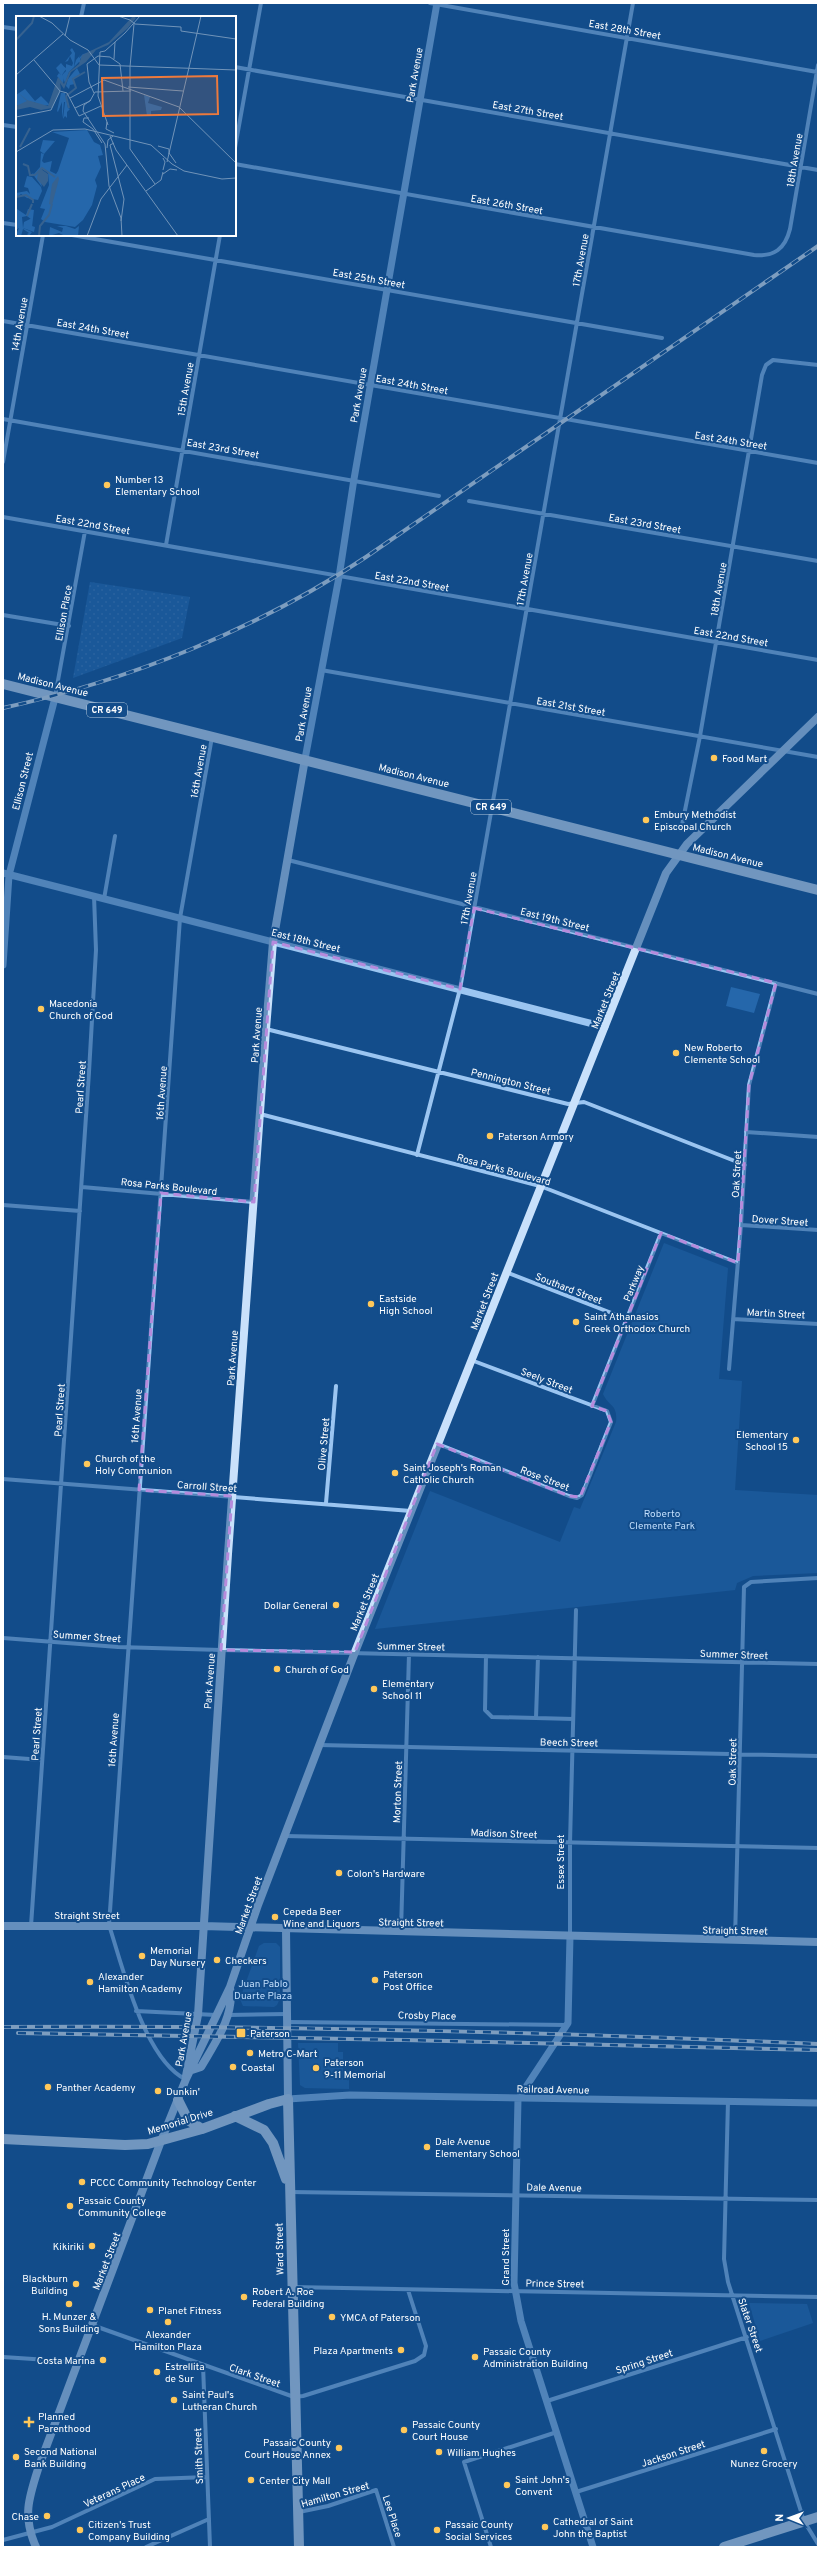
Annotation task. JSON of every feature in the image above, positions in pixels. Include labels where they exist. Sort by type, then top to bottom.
[{"type":"main road","name":"Madison Avenue","points":[[3,684],[305,759],[818,890]]},
{"type":"main road","name":"Market Street","points":[[36,2547],[30,2532],[28,2505],[37,2471],[161,2141],[186,2080],[230,1987],[251,1927],[355,1652],[572,1104],[605,1027],[666,873],[678,854],[818,717]]},
{"type":"main road","name":"Park Avenue","points":[[186,2080],[198,2015],[221,1650],[273,942],[305,759]]},
{"type":"main road","name":"Straight Street","points":[[3,1926],[203,1926],[818,1942]]},
{"type":"main road","name":"Ward Street","points":[[286,1929],[289,2192],[299,2547]]},
{"type":"main road","points":[[192,2070],[202,2067],[228,2015],[232,2002],[230,1987]]},
{"type":"main road","name":"Memorial Drive","points":[[3,2139],[125,2145],[161,2141],[202,2129],[235,2116],[288,2099]]},
{"type":"main road","points":[[178,2100],[188,2120],[202,2129]]},
{"type":"main road","points":[[235,2116],[264,2130],[273,2143],[289,2192]]},
{"type":"main road","points":[[724,2547],[818,2517]]},
{"type":"street","points":[[81,16],[84,3]]},
{"type":"street","points":[[236,142],[260,3]]},
{"type":"street","name":"East 28th Street","points":[[435,3],[817,72]]},
{"type":"street","name":"Park Avenue","points":[[305,759],[339,576],[354,479],[404,194],[435,3]]},
{"type":"street","name":"17th Avenue","points":[[417,1155],[460,989],[633,3]]},
{"type":"street","points":[[3,27],[16,29]]},
{"type":"street","name":"18th Avenue","points":[[776,253],[787,239],[818,65]]},
{"type":"street","name":"East 27th Street","points":[[236,67],[818,170]]},
{"type":"street","points":[[3,125],[16,127]]},
{"type":"street","name":"East 26th Street","points":[[236,164],[754,255],[776,253]]},
{"type":"street","points":[[3,223],[16,225]]},
{"type":"street","name":"14th Avenue","points":[[3,462],[43,236]]},
{"type":"street","name":"East 25th Street","points":[[78,236],[662,338]]},
{"type":"street","name":"15th Avenue","points":[[166,545],[220,236]]},
{"type":"street","name":"East 24th Street","points":[[3,321],[818,463]]},
{"type":"street","name":"18th Avenue","points":[[681,830],[717,642],[762,375],[766,365],[778,359],[818,365]]},
{"type":"street","name":"East 23rd Street","points":[[3,419],[354,479],[439,496]]},
{"type":"street","name":"East 23rd Street","points":[[470,501],[818,561]]},
{"type":"street","name":"East 22nd Street","points":[[3,517],[818,660]]},
{"type":"street","name":"Ellison Place","points":[[55,698],[85,531]]},
{"type":"street","points":[[3,615],[69,626]]},
{"type":"street","name":"East 21st Street","points":[[321,669],[818,757]]},
{"type":"street","name":"Ellison Street","points":[[3,965],[6,874],[55,698]]},
{"type":"street","name":"16th Avenue","points":[[186,2080],[171,2070],[136,2011],[109,1925],[138,1490],[180,918],[212,736]]},
{"type":"street","points":[[104,899],[115,836]]},
{"type":"street","name":"East 19th Street","points":[[288,860],[818,994]]},
{"type":"street","name":"East 18th Street","points":[[6,874],[605,1027]]},
{"type":"street","name":"Pearl Street","points":[[31,1926],[82,1187],[96,950],[94,896]]},
{"type":"street","name":"Oak Street","points":[[729,1369],[741,1225],[749,1086],[776,983]]},
{"type":"street","name":"Pennington Street","points":[[266,1029],[572,1104],[584,1102],[745,1165]]},
{"type":"street","name":"Rosa Parks Boulevard","points":[[260,1114],[540,1186],[738,1263]]},
{"type":"street","points":[[746,1132],[818,1137]]},
{"type":"street","name":"Rosa Parks Boulevard","points":[[82,1187],[254,1202]]},
{"type":"street","points":[[3,1206],[80,1211]]},
{"type":"street","name":"Dover Street","points":[[741,1225],[818,1230]]},
{"type":"street","name":"Parkway","points":[[592,1406],[661,1233]]},
{"type":"street","name":"Southard Street","points":[[506,1272],[627,1318]]},
{"type":"street","name":"Martin Street","points":[[733,1319],[818,1324]]},
{"type":"street","name":"Seely Street","points":[[471,1360],[607,1411],[610,1422],[580,1497]]},
{"type":"street","name":"Olive Street","points":[[326,1503],[336,1386]]},
{"type":"street","name":"Rose Street","points":[[437,1444],[569,1496],[580,1497]]},
{"type":"street","name":"Carroll Street","points":[[3,1479],[326,1503],[411,1511]]},
{"type":"street","name":"Oak Street","points":[[736,1940],[744,1590],[746,1584],[818,1578]]},
{"type":"street","name":"Essex Street","points":[[567,2025],[576,1610]]},
{"type":"street","name":"Summer Street","points":[[3,1638],[128,1647],[221,1650],[818,1664]]},
{"type":"street","name":"Morton Street","points":[[401,1932],[409,1654]]},
{"type":"street","points":[[486,1656],[485,1710],[488,1715],[573,1719]]},
{"type":"street","points":[[536,1718],[538,1657]]},
{"type":"street","name":"Beech Street","points":[[319,1745],[818,1756]]},
{"type":"street","points":[[3,1757],[42,1760]]},
{"type":"street","name":"Madison Street","points":[[285,1836],[818,1848]]},
{"type":"street","points":[[136,2011],[217,2015]]},
{"type":"street","name":"Crosby Place","points":[[228,2015],[287,2018],[567,2025]]},
{"type":"street","points":[[518,2099],[567,2025]]},
{"type":"street","name":"Railroad Avenue","points":[[288,2099],[335,2095],[818,2103]]},
{"type":"street","name":"Grand Street","points":[[518,2099],[515,2290],[521,2321],[593,2547]]},
{"type":"street","name":"Slater Street","points":[[728,2102],[724,2259],[732,2295],[747,2337],[804,2521],[818,2544]]},
{"type":"street","name":"Dale Avenue","points":[[289,2192],[818,2200]]},
{"type":"street","name":"Prince Street","points":[[292,2287],[408,2290],[515,2290],[818,2297]]},
{"type":"street","points":[[294,2397],[310,2394],[415,2361],[424,2355],[426,2346],[408,2290]]},
{"type":"street","name":"Clark Street","points":[[92,2325],[294,2397]]},
{"type":"street","name":"Spring Street","points":[[546,2401],[747,2337]]},
{"type":"street","points":[[3,2357],[79,2362]]},
{"type":"street","name":"Smith Street","points":[[204,2365],[210,2547]]},
{"type":"street","name":"Jackson Street","points":[[576,2492],[776,2429]]},
{"type":"street","points":[[491,2547],[464,2462],[556,2432]]},
{"type":"street","name":"Veterans Place","points":[[3,2540],[52,2527],[155,2479],[207,2476]]},
{"type":"street","name":"Hamilton Street","points":[[298,2512],[328,2506],[376,2490]]},
{"type":"street","name":"Lee Place","points":[[376,2490],[394,2547]]},
{"type":"street","points":[[146,2547],[209,2519]]},
{"type":"highlighted area","points":[[474,908],[776,983],[749,1085],[738,1263],[661,1233],[592,1406],[607,1411],[611,1422],[580,1497],[569,1496],[437,1444],[355,1652],[221,1650],[232,1496],[139,1490],[161,1193],[254,1202],[273,942],[460,989]]},
{"type":"green space","points":[[90,582],[190,597],[182,638],[73,678]]},
{"type":"green space","points":[[731,987],[760,994],[754,1013],[726,1006]]},
{"type":"green space","name":"Roberto Clemente Park","points":[[664,1243],[728,1268],[719,1379],[742,1381],[735,1490],[818,1495],[818,1573],[753,1576],[737,1583],[735,1590],[375,1629],[430,1491],[560,1542],[574,1507],[580,1509],[616,1422],[616,1412],[603,1394]]},
{"type":"green space","name":"Juan Pablo Duarte Plaza","points":[[264,1943],[276,1943],[280,1947],[280,1998],[277,2005],[274,2007],[243,2006],[240,1999],[259,1946]]},
{"type":"green space","points":[[298,2043],[338,2043],[338,2052],[343,2052],[343,2080],[349,2080],[349,2089],[305,2088],[300,2085]]},
{"type":"green space","points":[[749,2303],[807,2304],[813,2323],[760,2341]]},
{"type":"railway","points":[[3,708],[98,683],[192,649],[282,607],[325,583],[366,557],[818,246]]},
{"type":"railway","points":[[3,2027],[207,2027],[410,2030],[818,2044]]},
{"type":"railway","points":[[18,2033],[404,2040],[818,2050]]},
{"type":"place","name":"Number 13 Elementary School","points":[[107,485]]},
{"type":"place","name":"Food Mart","points":[[714,758]]},
{"type":"place","name":"Embury Methodist Episcopal Church","points":[[646,820]]},
{"type":"place","name":"Macedonia Church of God","points":[[41,1009]]},
{"type":"place","name":"New Roberto Clemente School","points":[[676,1053]]},
{"type":"place","name":"Paterson Armory","points":[[490,1136]]},
{"type":"place","name":"Eastside High School","points":[[371,1304]]},
{"type":"place","name":"Saint Athanasios Greek Orthodox Church","points":[[576,1322]]},
{"type":"place","name":"Elementary School 15","points":[[796,1440]]},
{"type":"place","name":"Church of the Holy Communion","points":[[87,1464]]},
{"type":"place","name":"Saint Joseph's Roman Catholic Church","points":[[395,1473]]},
{"type":"place","name":"Dollar General","points":[[336,1605]]},
{"type":"place","name":"Church of God","points":[[277,1669]]},
{"type":"place","name":"Elementary School 11","points":[[374,1689]]},
{"type":"place","name":"Colon's Hardware","points":[[339,1873]]},
{"type":"place","name":"Cepeda Beer Wine and Liquors","points":[[275,1917]]},
{"type":"place","name":"Memorial Day Nursery","points":[[142,1956]]},
{"type":"place","name":"Checkers","points":[[217,1960]]},
{"type":"place","name":"Paterson Post Office","points":[[375,1980]]},
{"type":"place","name":"Alexander Hamilton Academy","points":[[90,1982]]},
{"type":"place","name":"Paterson","points":[[241,2033]]},
{"type":"place","name":"Metro C-Mart","points":[[250,2053]]},
{"type":"place","name":"Coastal","points":[[233,2067]]},
{"type":"place","name":"Paterson 9-11 Memorial","points":[[316,2068]]},
{"type":"place","name":"Panther Academy","points":[[48,2087]]},
{"type":"place","name":"Dunkin'","points":[[158,2091]]},
{"type":"place","name":"Dale Avenue Elementary School","points":[[427,2147]]},
{"type":"place","name":"PCCC Community Technology Center","points":[[82,2182]]},
{"type":"place","name":"Passaic County Community College","points":[[70,2206]]},
{"type":"place","name":"Kikiriki","points":[[92,2246]]},
{"type":"place","name":"Blackburn Building","points":[[76,2284]]},
{"type":"place","name":"Robert A. Roe Federal Building","points":[[244,2297]]},
{"type":"place","name":"H. Munzer & Sons Building","points":[[69,2304]]},
{"type":"place","name":"Planet Fitness","points":[[150,2310]]},
{"type":"place","name":"YMCA of Paterson","points":[[332,2317]]},
{"type":"place","name":"Alexander Hamilton Plaza","points":[[168,2322]]},
{"type":"place","name":"Plaza Apartments","points":[[401,2350]]},
{"type":"place","name":"Passaic County Administration Building","points":[[475,2357]]},
{"type":"place","name":"Costa Marina","points":[[103,2360]]},
{"type":"place","name":"Estrellita de Sur","points":[[157,2372]]},
{"type":"place","name":"Saint Paul's Lutheran Church","points":[[174,2400]]},
{"type":"place","name":"Planned Parenthood","points":[[29,2422]]},
{"type":"place","name":"Passaic County Court House","points":[[404,2430]]},
{"type":"place","name":"Passaic County Court House Annex","points":[[339,2448]]},
{"type":"place","name":"Nunez Grocery","points":[[764,2451]]},
{"type":"place","name":"William Hughes","points":[[439,2452]]},
{"type":"place","name":"Second National Bank Building","points":[[16,2457]]},
{"type":"place","name":"Center City Mall","points":[[251,2480]]},
{"type":"place","name":"Saint John's Convent","points":[[507,2485]]},
{"type":"place","name":"Chase","points":[[47,2516]]},
{"type":"place","name":"Cathedral of Saint John the Baptist","points":[[545,2527]]},
{"type":"place","name":"Citizen's Trust Company Building","points":[[80,2530]]},
{"type":"place","name":"Passaic County Social Services","points":[[437,2530]]}]
